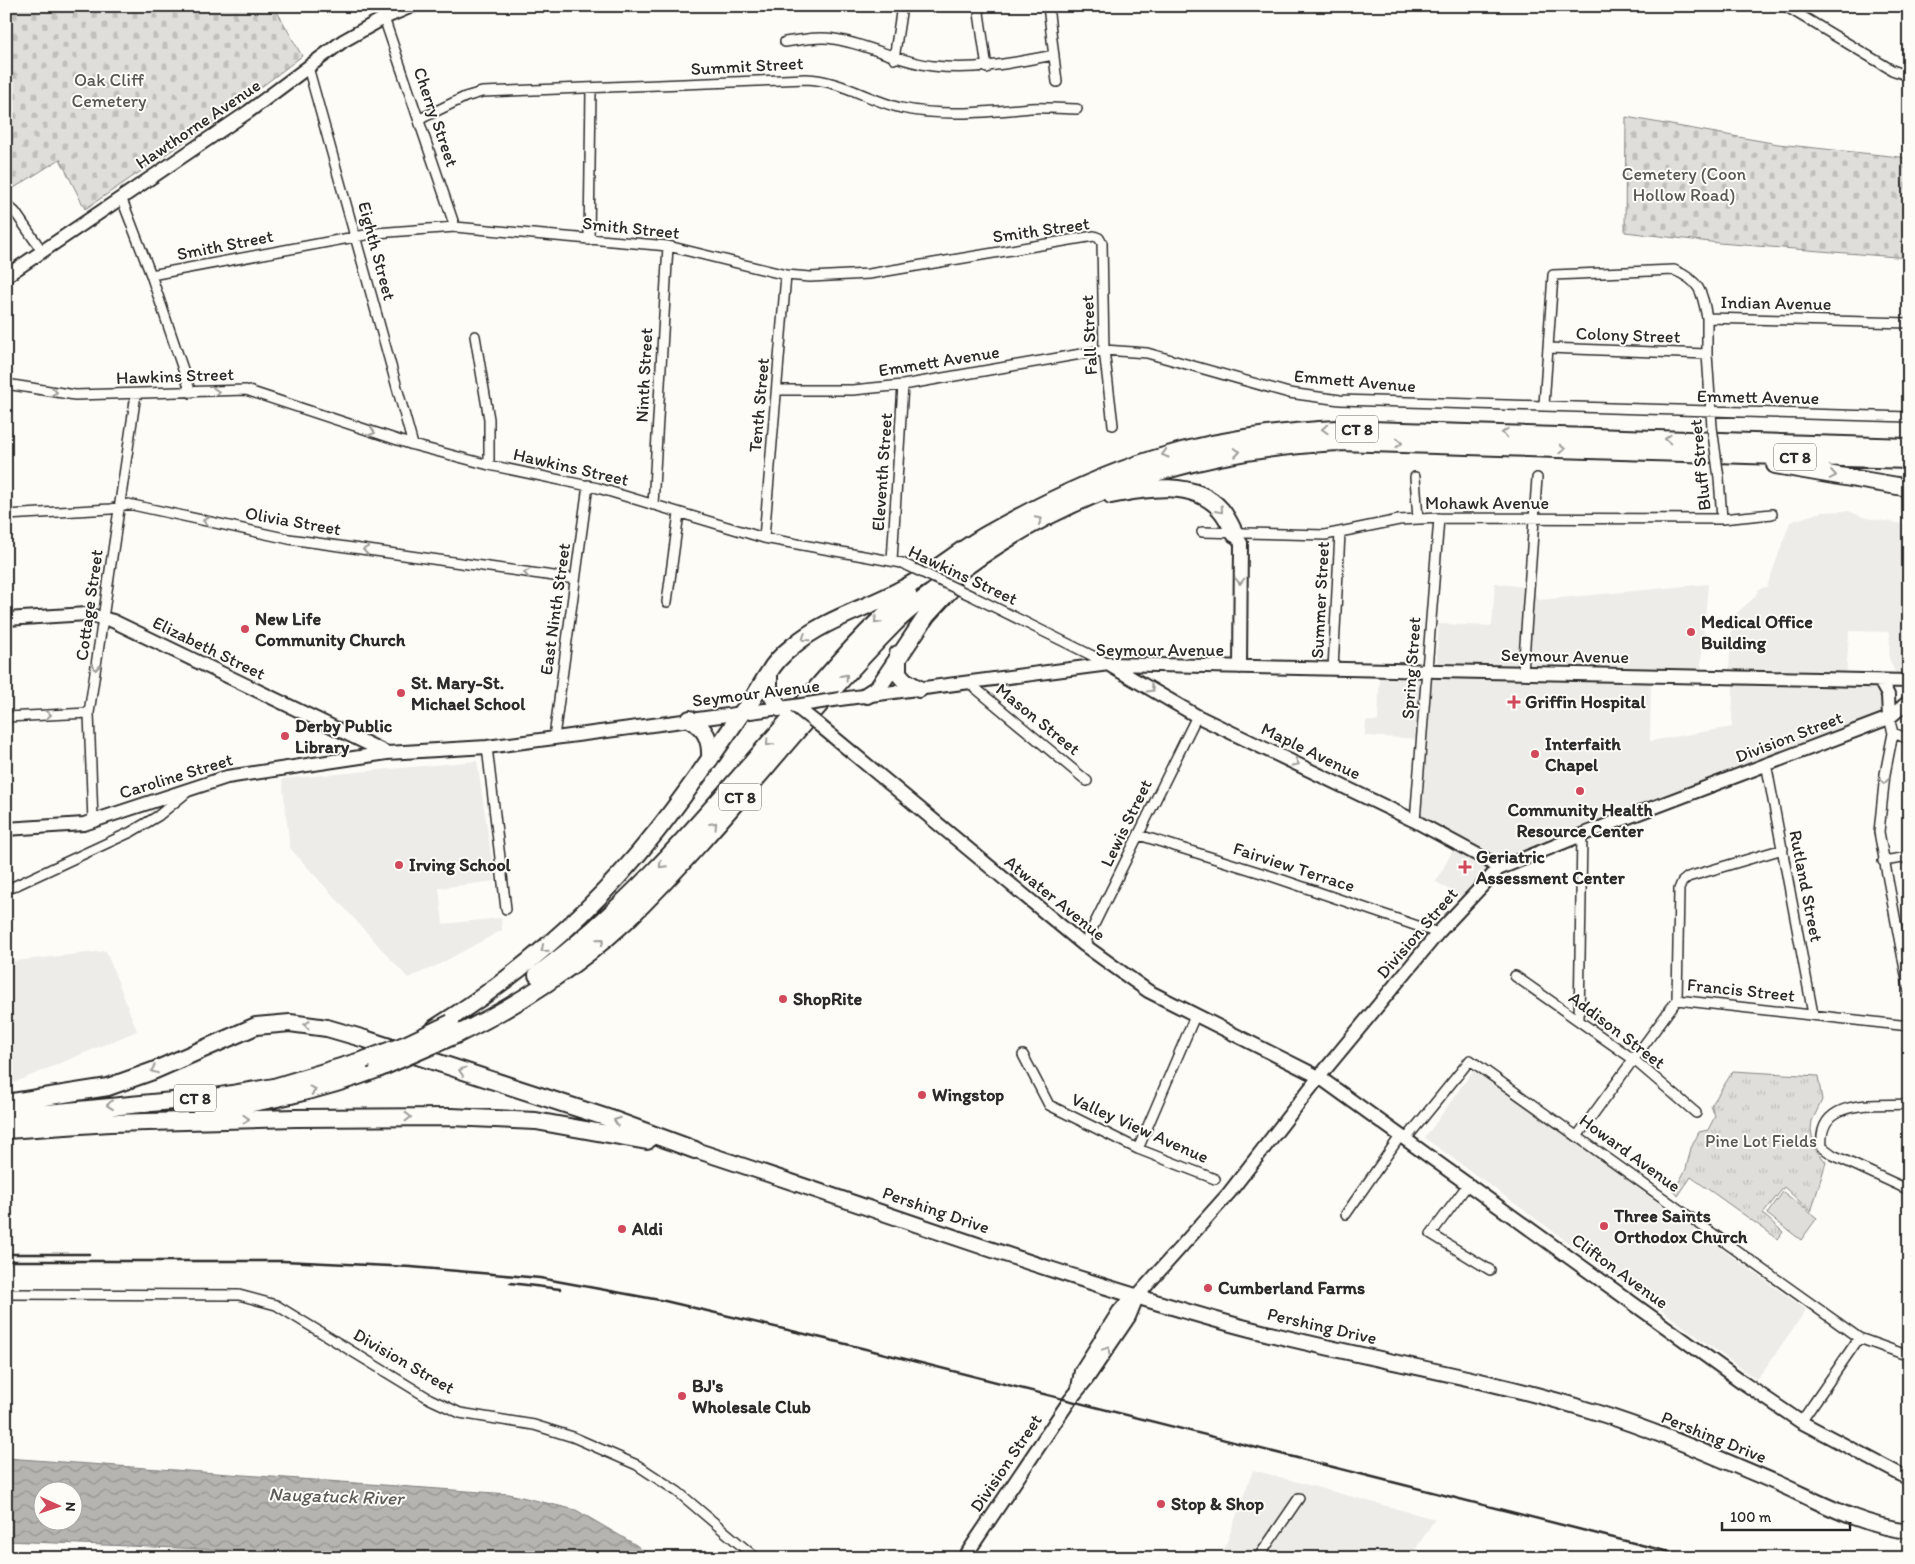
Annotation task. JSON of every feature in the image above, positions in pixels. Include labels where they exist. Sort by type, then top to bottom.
[{"type":"highway","name":"CT 8","points":[[6,1130],[110,1123],[273,1101],[346,1081],[378,1069],[522,986],[568,952],[616,910],[668,860],[882,616],[924,581],[984,536],[1047,501],[1139,462],[1197,446],[1257,434],[1338,429],[1909,446]]},
{"type":"highway","points":[[1751,442],[1827,436],[1909,438]]},
{"type":"highway","name":"CT 8","points":[[14,1116],[274,1087],[364,1060],[525,996],[573,963],[624,922],[678,867],[897,621],[955,574],[1005,539],[1074,502],[1136,478],[1237,452],[1301,444],[1365,442],[1909,460]]},
{"type":"highway","points":[[1681,453],[1777,465],[1909,488]]},
{"type":"highway","points":[[1074,502],[1137,490],[1186,490],[1199,494],[1216,505],[1235,534]]},
{"type":"highway","points":[[452,1026],[490,992],[547,947],[608,888],[656,832],[743,711],[756,698],[772,668],[785,653],[806,636],[906,587],[984,536]]},
{"type":"highway","points":[[868,696],[878,688],[898,654],[945,595],[1005,539]]},
{"type":"highway","points":[[898,654],[898,672],[905,681],[919,689]]},
{"type":"highway","points":[[772,668],[769,690],[787,707]]},
{"type":"highway","points":[[690,719],[700,725],[709,738],[710,759]]},
{"type":"highway","points":[[6,1103],[108,1087],[152,1071],[256,1026],[290,1023],[327,1028],[365,1039],[611,1119],[695,1150]]},
{"type":"highway","points":[[110,1123],[296,1118],[451,1117],[536,1121],[695,1150]]},
{"type":"main road","name":"Hawthorne Avenue","points":[[6,276],[248,112],[343,41],[384,18],[412,6]]},
{"type":"main road","points":[[1235,534],[1240,543],[1240,667]]},
{"type":"main road","name":"Elizabeth Street","points":[[6,619],[87,614],[113,621],[387,753]]},
{"type":"main road","name":"Seymour Avenue","points":[[387,753],[486,747],[743,711],[787,707],[1109,664],[1909,681]]},
{"type":"main road","name":"Maple Avenue","points":[[1109,664],[1197,716],[1415,821],[1489,861],[1498,869]]},
{"type":"main road","points":[[1880,681],[1889,700],[1889,718]]},
{"type":"main road","name":"Division Street","points":[[964,1558],[1078,1388],[1081,1371],[1119,1311],[1129,1300],[1138,1295],[1229,1193],[1319,1076],[1438,933],[1498,869],[1582,834],[1889,718],[1909,701]]},
{"type":"main road","name":"Atwater Avenue","points":[[787,707],[819,725],[1084,945],[1148,991],[1319,1076]]},
{"type":"main road","name":"Caroline Street","points":[[6,829],[84,824],[227,777],[387,753]]},
{"type":"main road","name":"Clifton Avenue","points":[[1319,1076],[1469,1182],[1742,1382],[1801,1422],[1909,1479]]},
{"type":"main road","name":"Pershing Drive","points":[[695,1150],[998,1251],[1230,1323],[1294,1340],[1582,1407],[1680,1443],[1852,1517],[1909,1531]]},
{"type":"street","points":[[894,59],[902,6]]},
{"type":"street","points":[[978,6],[987,68]]},
{"type":"street","points":[[1048,6],[1057,82]]},
{"type":"street","points":[[1786,6],[1892,70],[1909,76]]},
{"type":"street","name":"Cherry Street","points":[[384,18],[420,119],[455,228]]},
{"type":"street","points":[[785,42],[832,38],[867,47],[894,59],[932,66],[987,68],[1054,55]]},
{"type":"street","name":"Eighth Street","points":[[308,67],[413,445]]},
{"type":"street","name":"Summit Street","points":[[420,119],[465,97],[482,92],[816,79],[835,83],[868,98],[900,108],[948,114],[991,113],[1032,108],[1076,109]]},
{"type":"street","points":[[589,240],[591,89]]},
{"type":"street","points":[[121,197],[151,275],[191,393]]},
{"type":"street","points":[[6,204],[15,212],[42,251]]},
{"type":"street","name":"Smith Street","points":[[151,275],[400,230],[455,228],[668,246],[786,275],[843,277],[1087,236],[1099,238],[1102,243]]},
{"type":"street","name":"Fall Street","points":[[1102,243],[1104,350],[1113,425]]},
{"type":"street","name":"Ninth Street","points":[[653,505],[668,246]]},
{"type":"street","name":"Indian Avenue","points":[[1548,348],[1553,275],[1674,270],[1690,277],[1703,295],[1707,318],[1909,323]]},
{"type":"street","name":"Tenth Street","points":[[764,538],[786,275]]},
{"type":"street","name":"Bluff Street","points":[[1707,318],[1710,413],[1719,478],[1722,519]]},
{"type":"street","points":[[475,336],[488,419],[489,465]]},
{"type":"street","points":[[1544,406],[1548,348]]},
{"type":"street","name":"Colony Street","points":[[1548,348],[1636,353],[1707,354]]},
{"type":"street","name":"Emmett Avenue","points":[[777,390],[852,390],[903,385],[1104,350],[1147,354],[1289,393],[1340,400],[1710,413],[1909,417]]},
{"type":"street","name":"Hawkins Street","points":[[6,384],[75,395],[246,390],[413,445],[489,465],[588,486],[764,538],[892,560],[972,596],[1109,664]]},
{"type":"street","name":"Eleventh Street","points":[[892,560],[903,385]]},
{"type":"street","name":"Cottage Street","points":[[93,820],[89,713],[136,394]]},
{"type":"street","points":[[1415,477],[1418,519]]},
{"type":"street","points":[[1523,672],[1537,478]]},
{"type":"street","name":"East Ninth Street","points":[[554,737],[588,486]]},
{"type":"street","name":"Olivia Street","points":[[6,515],[110,509],[128,504],[289,539],[575,579]]},
{"type":"street","points":[[667,602],[679,513]]},
{"type":"street","name":"Mohawk Avenue","points":[[1202,532],[1325,535],[1394,520],[1439,518],[1534,520],[1722,519],[1772,514]]},
{"type":"street","name":"Spring Street","points":[[1415,821],[1439,518]]},
{"type":"street","name":"Summer Street","points":[[1333,669],[1340,532]]},
{"type":"street","name":"Mason Street","points":[[968,682],[1087,781]]},
{"type":"street","points":[[6,717],[89,713]]},
{"type":"street","name":"Lewis Street","points":[[1084,945],[1140,835],[1197,716]]},
{"type":"street","points":[[1889,718],[1893,733],[1885,774],[1879,832],[1883,860],[1905,950],[1909,991]]},
{"type":"street","points":[[1893,733],[1909,739]]},
{"type":"street","points":[[486,747],[506,908]]},
{"type":"street","name":"Rutland Street","points":[[1766,763],[1813,1014]]},
{"type":"street","points":[[6,890],[131,832],[158,816],[193,787]]},
{"type":"street","points":[[1579,1019],[1582,834]]},
{"type":"street","name":"Fairview Terrace","points":[[1140,835],[1271,876],[1438,933]]},
{"type":"street","points":[[1677,1000],[1679,889],[1682,882],[1688,877],[1783,850]]},
{"type":"street","points":[[1883,860],[1909,857]]},
{"type":"street","name":"Addison Street","points":[[1515,976],[1579,1019],[1633,1059],[1696,1113]]},
{"type":"street","name":"Francis Street","points":[[1578,1135],[1677,1000],[1909,1026]]},
{"type":"street","points":[[1138,1149],[1195,1016]]},
{"type":"street","name":"Valley View Avenue","points":[[1023,1055],[1049,1105],[1138,1149],[1215,1179]]},
{"type":"street","name":"Howard Avenue","points":[[1404,1137],[1470,1060],[1578,1135],[1860,1338],[1909,1356]]},
{"type":"street","points":[[1909,1104],[1850,1108],[1837,1111],[1827,1118],[1821,1137],[1822,1147],[1833,1155],[1909,1190]]},
{"type":"street","points":[[1346,1214],[1404,1137]]},
{"type":"street","points":[[1469,1182],[1431,1234],[1490,1270]]},
{"type":"street","name":"Division Street","points":[[6,1294],[240,1295],[276,1305],[438,1403],[476,1417],[534,1425],[557,1432],[605,1450],[637,1465],[678,1492],[756,1558]]},
{"type":"street","points":[[1801,1422],[1860,1338]]},
{"type":"street","points":[[1258,1558],[1299,1498]]},
{"type":"shaded area","name":"Griffin Hospital","points":[[1848,511],[1866,518],[1909,525],[1909,681],[1899,681],[1889,658],[1890,632],[1849,631],[1846,680],[1880,681],[1889,718],[1491,867],[1467,900],[1436,882],[1456,844],[1415,821],[1422,739],[1365,736],[1366,721],[1378,721],[1380,670],[1436,671],[1439,624],[1492,626],[1495,583],[1530,588],[1539,600],[1708,584],[1700,677],[1651,675],[1650,741],[1732,727],[1733,686],[1729,671],[1732,617],[1755,597],[1759,589],[1767,587],[1790,522],[1821,512]]},
{"type":"shaded area","name":"Irving School","points":[[477,761],[495,881],[439,888],[443,924],[501,918],[502,930],[436,966],[408,978],[290,848],[282,779]]},
{"type":"shaded area","points":[[106,951],[137,1031],[6,1086],[6,962]]},
{"type":"shaded area","points":[[1474,1069],[1806,1310],[1757,1380],[1425,1138]]},
{"type":"shaded area","points":[[1253,1470],[1435,1519],[1410,1558],[1221,1558]]},
{"type":"green space","name":"Oak Cliff Cemetery","points":[[6,6],[274,6],[302,56],[227,113],[85,209],[60,159],[6,193]]},
{"type":"green space","name":"Cemetery (Coon Hollow Road)","points":[[1626,117],[1778,144],[1909,158],[1909,258],[1719,243],[1625,232]]},
{"type":"green space","name":"Pine Lot Fields","points":[[1733,1071],[1818,1076],[1822,1100],[1812,1121],[1811,1129],[1814,1148],[1826,1162],[1811,1212],[1784,1187],[1763,1214],[1783,1232],[1778,1239],[1691,1177],[1678,1196],[1674,1191],[1686,1169],[1691,1148],[1699,1132],[1708,1130],[1715,1116],[1711,1106]]},
{"type":"green space","points":[[1783,1192],[1817,1218],[1801,1240],[1767,1214]]},
{"type":"water","name":"Naugatuck River","points":[[6,1458],[509,1494],[576,1510],[636,1545],[653,1558],[421,1558],[6,1541]]},
{"type":"railway","points":[[6,1254],[89,1254]]},
{"type":"railway","points":[[6,1261],[283,1261],[411,1267],[540,1278],[665,1301],[826,1339],[1693,1558]]},
{"type":"railway","points":[[510,1283],[560,1289]]},
{"type":"place","name":"New Life Community Church","points":[[245,629]]},
{"type":"place","name":"Medical Office Building","points":[[1691,632]]},
{"type":"place","name":"St. Mary-St. Michael School","points":[[401,693]]},
{"type":"place","name":"Griffin Hospital","points":[[1514,702]]},
{"type":"place","name":"Derby Public Library","points":[[285,736]]},
{"type":"place","name":"Interfaith Chapel","points":[[1535,754]]},
{"type":"place","name":"Community Health Resource Center","points":[[1580,791]]},
{"type":"place","name":"Irving School","points":[[399,865]]},
{"type":"place","name":"Geriatric Assessment Center","points":[[1465,867]]},
{"type":"place","name":"ShopRite","points":[[783,999]]},
{"type":"place","name":"Wingstop","points":[[922,1095]]},
{"type":"place","name":"Three Saints Orthodox Church","points":[[1604,1226]]},
{"type":"place","name":"Aldi","points":[[622,1229]]},
{"type":"place","name":"Cumberland Farms","points":[[1208,1288]]},
{"type":"place","name":"BJ's Wholesale Club","points":[[682,1396]]},
{"type":"place","name":"Stop & Shop","points":[[1161,1504]]}]
